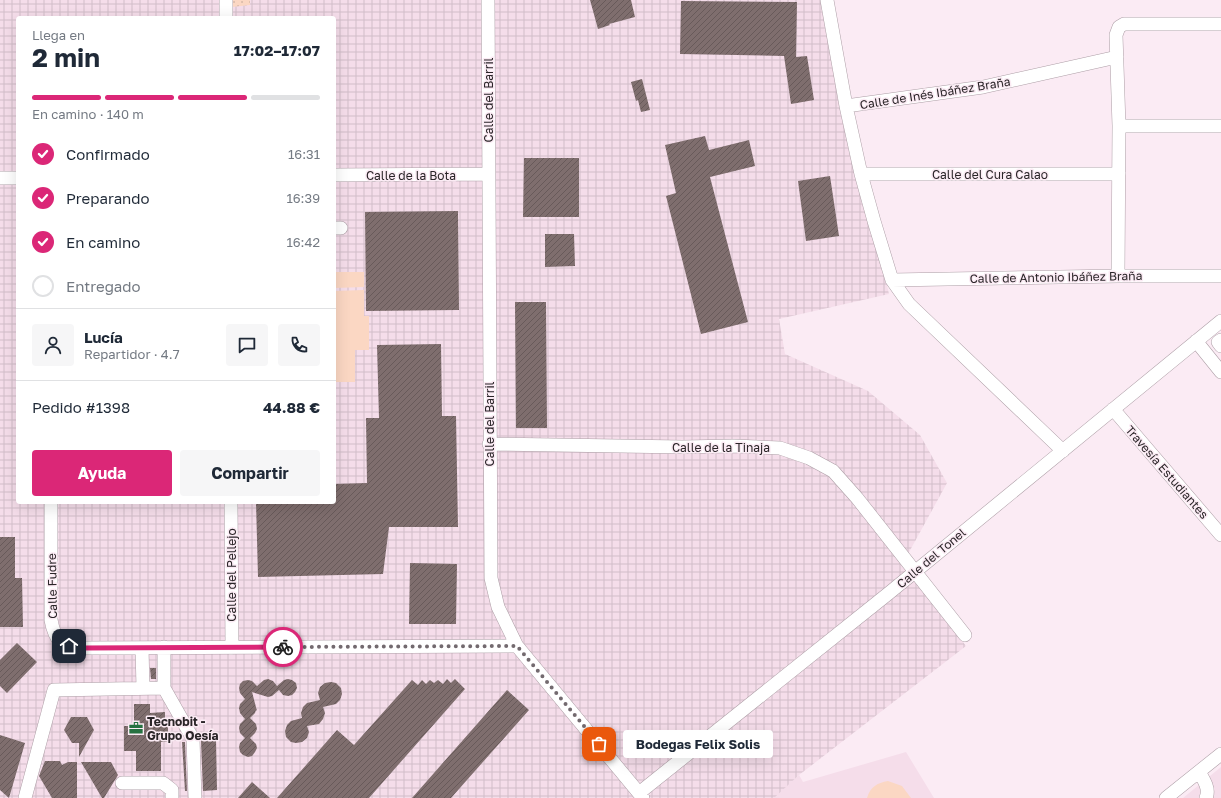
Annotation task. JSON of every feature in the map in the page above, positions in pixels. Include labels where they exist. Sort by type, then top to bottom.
[{"type":"street","points":[[226,0],[226,16]]},
{"type":"street","name":"Calle del Barril","points":[[488,0],[489,444],[491,578],[498,607],[517,646],[641,795]]},
{"type":"street","points":[[827,0],[846,106],[861,174],[892,280],[909,304],[1063,450]]},
{"type":"street","points":[[1118,276],[1119,126],[1116,35],[1119,27],[1124,24],[1221,24]]},
{"type":"street","name":"Calle de Inés Ibáñez Braña","points":[[846,106],[983,87],[1117,57]]},
{"type":"street","points":[[1119,126],[1221,126]]},
{"type":"street","name":"Calle de la Bota","points":[[336,175],[488,174]]},
{"type":"street","name":"Calle del Cura Calao","points":[[861,174],[1119,174]]},
{"type":"street","points":[[0,178],[16,178]]},
{"type":"street","name":"Calle de Antonio Ibáñez Braña","points":[[892,280],[1118,276],[1221,276]]},
{"type":"street","name":"Calle del Tonel","points":[[641,795],[1221,321]]},
{"type":"street","points":[[1221,340],[1218,342],[1221,346]]},
{"type":"street","points":[[1196,341],[1221,372]]},
{"type":"street","name":"Travesía Estudiantes","points":[[1113,409],[1221,535]]},
{"type":"street","name":"Calle de la Tinaja","points":[[489,444],[683,447],[734,446],[780,448],[809,458],[833,471],[857,498],[965,635]]},
{"type":"street","name":"Calle Fudre","points":[[51,504],[51,620],[53,632],[60,641],[69,646],[81,648],[232,648],[517,646]]},
{"type":"street","name":"Calle del Pellejo","points":[[231,504],[232,648]]},
{"type":"street","points":[[164,647],[164,688],[193,739],[195,798]]},
{"type":"street","points":[[142,648],[143,688]]},
{"type":"street","points":[[25,798],[54,690],[164,688]]},
{"type":"street","points":[[1166,798],[1221,754]]},
{"type":"street","points":[[1200,772],[1205,781],[1208,794],[1206,798]]},
{"type":"street","points":[[122,783],[162,783],[172,790],[172,798]]},
{"type":"shaded area","points":[[0,0],[827,0],[846,106],[889,294],[779,319],[785,354],[868,391],[920,435],[947,483],[902,565],[966,646],[799,775],[774,798],[0,798]]},
{"type":"shaded area","points":[[231,0],[250,0],[250,5],[232,7]]},
{"type":"shaded area","points":[[336,272],[364,272],[364,287],[336,288]]},
{"type":"shaded area","points":[[364,290],[364,316],[369,316],[369,350],[355,350],[355,382],[336,382],[336,291]]},
{"type":"shaded area","points":[[906,752],[934,798],[772,798],[799,775],[803,782]]},
{"type":"shaded area","points":[[1221,767],[1221,798],[1183,798]]},
{"type":"shaded area","points":[[888,781],[902,786],[911,798],[867,798],[874,786]]},
{"type":"building","points":[[590,0],[631,0],[635,17],[609,24],[610,25],[598,29]]},
{"type":"building","points":[[681,1],[797,2],[796,57],[807,56],[814,100],[791,104],[784,56],[680,54]]},
{"type":"building","points":[[642,79],[650,110],[641,112],[638,100],[636,101],[631,82]]},
{"type":"building","points":[[705,136],[709,150],[749,140],[755,166],[710,177],[748,322],[701,334],[666,196],[676,193],[665,145]]},
{"type":"building","points":[[524,158],[579,158],[579,217],[523,217]]},
{"type":"building","points":[[830,176],[839,236],[806,241],[798,181]]},
{"type":"building","points":[[458,211],[459,310],[366,311],[365,212]]},
{"type":"building","points":[[545,234],[574,234],[575,266],[545,267]]},
{"type":"building","points":[[515,302],[546,302],[547,428],[516,428]]},
{"type":"building","points":[[441,344],[442,416],[456,416],[458,527],[389,527],[383,574],[258,577],[256,504],[336,504],[336,484],[367,483],[366,418],[379,418],[377,345]]},
{"type":"building","points":[[0,537],[15,537],[15,578],[22,578],[23,627],[0,627]]},
{"type":"building","points":[[410,563],[457,564],[456,624],[409,624]]},
{"type":"building","points":[[17,643],[37,662],[7,693],[0,686],[0,660]]},
{"type":"building","points":[[150,668],[156,668],[156,679],[151,679]]},
{"type":"building","points":[[268,679],[273,681],[277,686],[284,680],[292,680],[296,683],[297,688],[292,695],[288,696],[283,695],[279,690],[272,696],[268,697],[252,692],[257,711],[256,710],[250,718],[256,724],[257,729],[250,738],[256,744],[257,748],[252,756],[248,757],[240,752],[239,747],[240,743],[245,738],[240,733],[239,728],[240,724],[245,719],[240,713],[239,708],[240,704],[245,699],[240,693],[240,684],[243,681],[248,680],[252,681],[257,686],[264,680]]},
{"type":"building","points":[[447,679],[451,683],[455,679],[465,689],[369,798],[277,798],[337,730],[354,745],[412,680],[418,685],[422,680],[426,684],[430,680],[434,683],[438,680],[443,684]]},
{"type":"building","points":[[325,683],[336,683],[341,688],[342,694],[340,700],[336,704],[323,707],[325,713],[319,724],[307,726],[309,732],[307,738],[302,742],[291,742],[286,737],[285,731],[287,725],[291,721],[302,718],[301,713],[303,707],[307,703],[320,700],[318,693],[320,687]]},
{"type":"building","points":[[507,690],[529,710],[451,798],[412,798]]},
{"type":"building","points":[[134,704],[150,704],[150,713],[165,712],[165,725],[168,725],[168,742],[161,742],[161,771],[136,771],[136,751],[124,751],[124,726],[134,726]]},
{"type":"building","points":[[71,717],[87,717],[94,730],[79,757],[79,743],[72,743],[64,730]]},
{"type":"building","points":[[0,735],[25,743],[9,798],[0,790]]},
{"type":"building","points":[[216,739],[217,790],[203,791],[201,741]]},
{"type":"building","points":[[182,742],[185,742],[187,791],[185,791]]},
{"type":"building","points":[[45,761],[60,761],[62,765],[68,762],[77,762],[77,798],[52,798],[39,776]]},
{"type":"building","points":[[81,762],[111,762],[118,775],[104,798],[102,798]]},
{"type":"building","points":[[252,782],[270,798],[238,798]]},
{"type":"way so far","points":[[283,647],[517,646],[599,744]]},
{"type":"place","name":"Tecnobit - Grupo Oesía","points":[[136,728]]},
{"type":"place","name":"Bodegas Felix Solis","points":[[599,744]]},
{"type":"route","points":[[69,646],[81,648],[283,647]]}]
